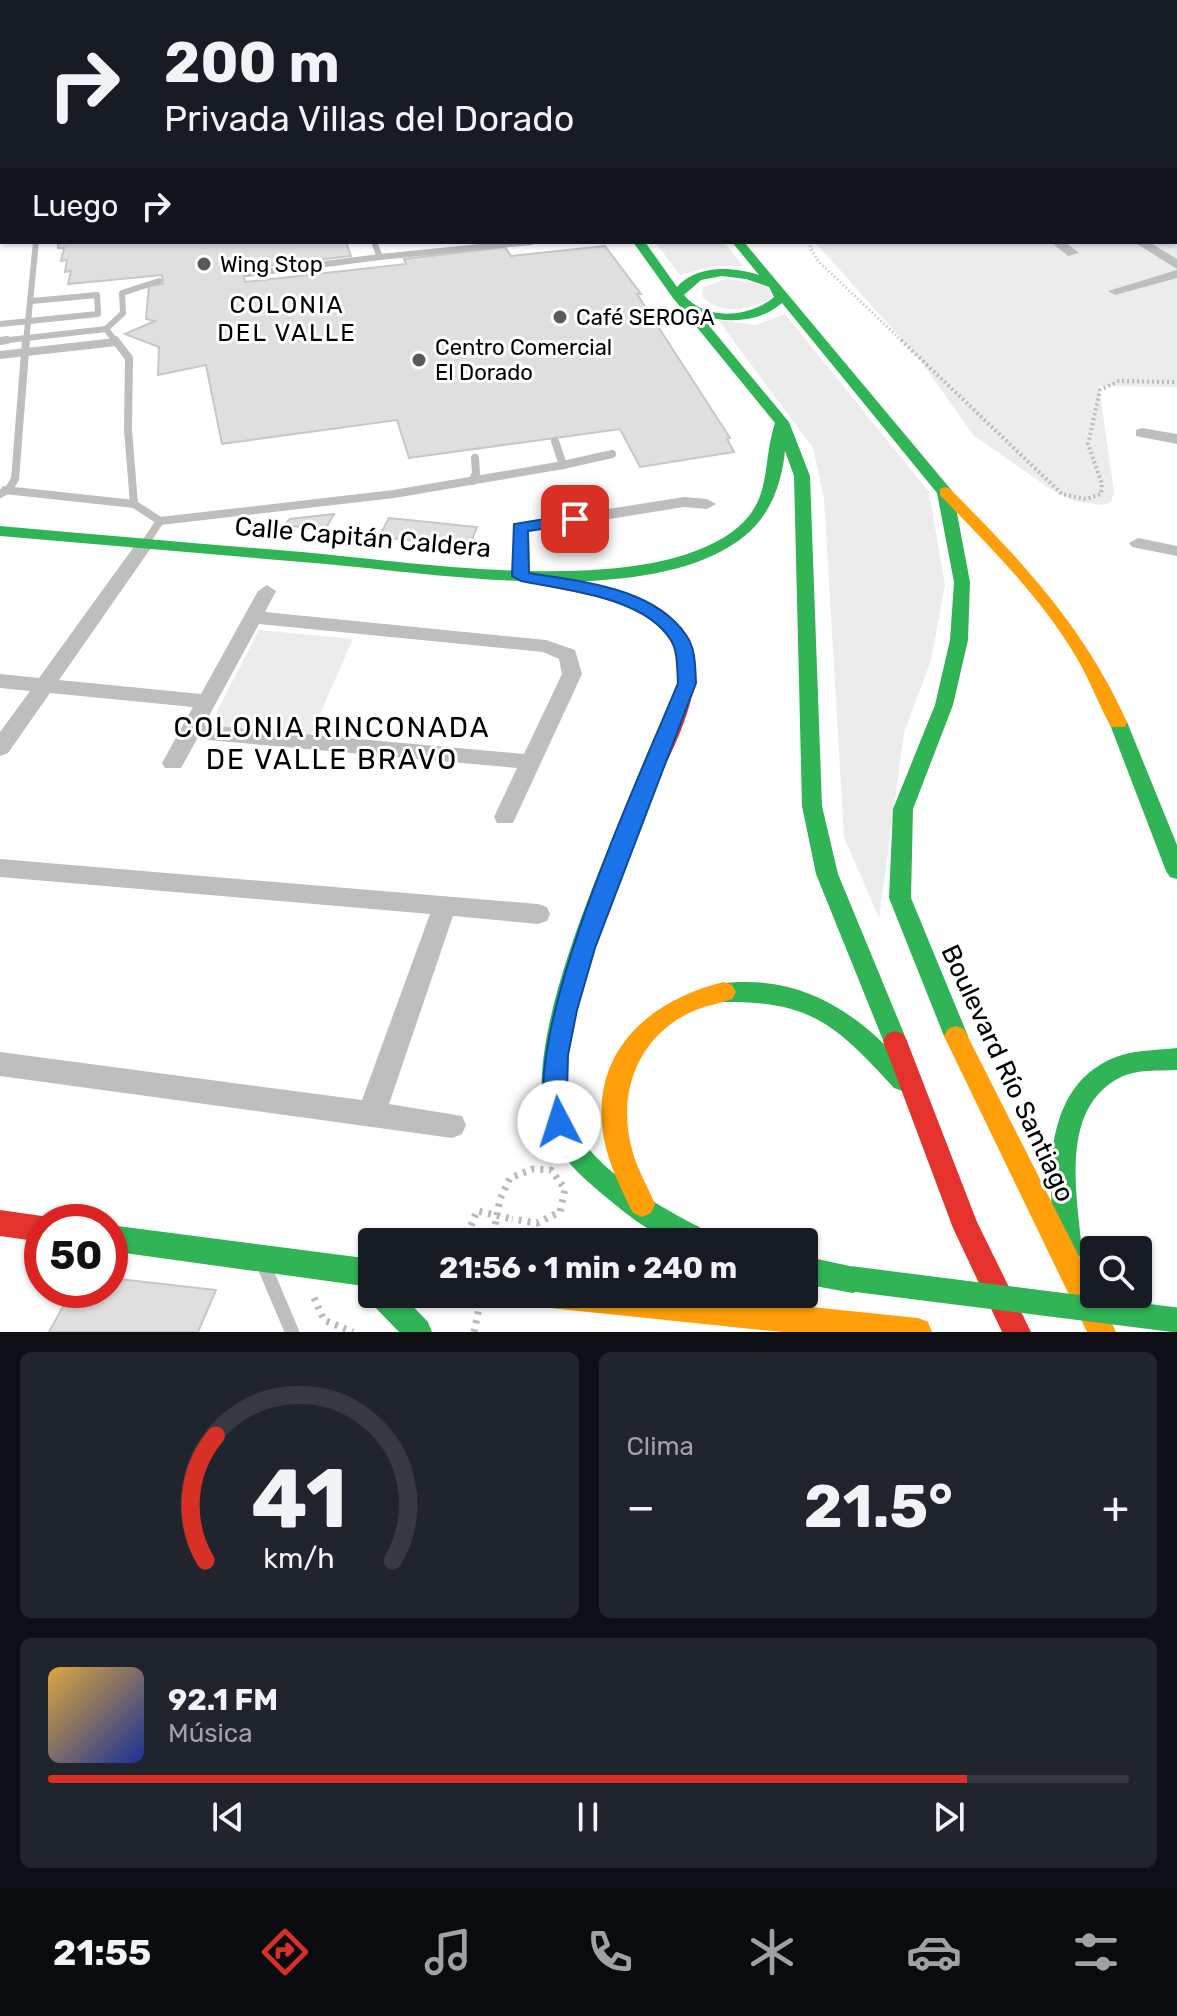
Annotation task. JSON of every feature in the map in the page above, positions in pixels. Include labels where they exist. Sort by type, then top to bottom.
[{"type":"main road","points":[[640,244],[682,301],[782,422],[802,476],[812,806],[827,874],[916,1094],[966,1228],[999,1332]]},
{"type":"main road","name":"Boulevard Río Santiago","points":[[740,244],[945,492],[962,582],[959,640],[944,705],[903,809],[900,898],[950,1023],[1102,1332]]},
{"type":"main road","points":[[723,273],[752,276],[777,288],[780,298],[768,310],[743,316],[712,316],[682,301],[686,282],[723,273]]},
{"type":"main road","points":[[524,577],[657,565],[722,547],[745,532],[760,513],[770,492],[782,422]]},
{"type":"main road","points":[[945,492],[1026,575],[1073,632],[1095,668],[1177,871]]},
{"type":"main road","name":"Calle Capitán Caldera","points":[[0,531],[524,577],[597,590],[636,604],[664,622],[679,638],[685,656],[687,683],[584,948],[556,1055],[555,1092],[559,1122],[579,1154],[606,1181],[674,1228]]},
{"type":"main road","points":[[642,1204],[621,1163],[614,1129],[616,1086],[647,1029],[667,1008],[694,997],[721,991],[757,991],[791,994],[824,1008],[861,1035],[916,1094]]},
{"type":"main road","points":[[1070,1263],[1065,1172],[1067,1131],[1077,1098],[1107,1071],[1142,1062],[1177,1059]]},
{"type":"main road","points":[[0,1223],[24,1226]]},
{"type":"main road","points":[[966,1228],[1017,1332]]},
{"type":"main road","points":[[128,1240],[358,1274]]},
{"type":"main road","points":[[818,1273],[1177,1320]]},
{"type":"main road","points":[[395,1308],[418,1332]]},
{"type":"main road","points":[[674,1308],[842,1327],[918,1332]]},
{"type":"street","points":[[1060,244],[1073,253]]},
{"type":"street","points":[[1143,244],[1177,265]]},
{"type":"street","points":[[1115,291],[1177,274]]},
{"type":"street","points":[[1142,433],[1177,439]]},
{"type":"street","points":[[524,577],[520,528],[684,502],[707,504]]},
{"type":"street","points":[[1138,543],[1177,551]]},
{"type":"street","points":[[0,748],[144,545]]},
{"type":"street","points":[[173,763],[267,591]]},
{"type":"street","points":[[253,617],[546,646],[568,655],[572,674],[505,817]]},
{"type":"street","points":[[0,681],[205,701]]},
{"type":"street","points":[[191,731],[531,762]]},
{"type":"street","points":[[0,868],[538,914]]},
{"type":"street","points":[[371,1115],[445,906]]},
{"type":"street","points":[[0,1064],[452,1125]]},
{"type":"lane","points":[[3,492],[16,481],[14,465],[37,244]]},
{"type":"lane","points":[[375,244],[380,257]]},
{"type":"lane","points":[[247,274],[511,244]]},
{"type":"lane","points":[[0,341],[106,329],[123,313],[122,293],[141,284],[159,281]]},
{"type":"lane","points":[[0,324],[98,314],[97,295],[32,301]]},
{"type":"lane","points":[[106,329],[129,358],[128,430],[134,504]]},
{"type":"lane","points":[[0,355],[116,342]]},
{"type":"lane","points":[[555,441],[563,465]]},
{"type":"lane","points":[[3,492],[134,504],[160,521],[472,481],[612,454]]},
{"type":"lane","points":[[472,481],[476,473],[475,458]]},
{"type":"lane","points":[[0,467],[14,465]]},
{"type":"lane","points":[[144,545],[160,521]]},
{"type":"lane","points":[[262,1258],[292,1332]]},
{"type":"path","points":[[813,244],[818,261],[1062,494],[1075,499],[1089,500],[1101,494],[1102,484],[1088,444],[1100,390],[1119,381],[1177,382]]},
{"type":"path","points":[[470,1228],[477,1211],[497,1216],[512,1219],[537,1223],[560,1212],[565,1189],[551,1170],[530,1166],[513,1172],[502,1188],[497,1216]]},
{"type":"path","points":[[474,1332],[479,1308]]},
{"type":"path","points":[[324,1320],[353,1332]]},
{"type":"shaded area","points":[[657,244],[726,244],[743,266],[714,266],[680,275]]},
{"type":"shaded area","points":[[817,244],[1177,244],[1177,387],[1099,386],[1114,492],[1111,502],[1102,505],[1074,501],[1052,490],[973,435],[921,361]]},
{"type":"shaded area","points":[[727,278],[768,287],[772,297],[737,309],[720,307],[703,298],[702,288]]},
{"type":"shaded area","points":[[785,314],[929,492],[945,585],[931,660],[904,733],[879,918],[844,837],[824,498],[813,448],[718,320],[756,325]]},
{"type":"shaded area","points":[[259,630],[353,639],[309,739],[208,729]]},
{"type":"building","name":"Centro Comercial El Dorado","points":[[58,244],[347,244],[351,256],[243,269],[245,282],[406,264],[404,259],[505,247],[511,256],[605,246],[641,294],[637,294],[730,438],[727,439],[734,452],[640,467],[620,429],[409,458],[397,420],[222,444],[206,365],[158,375],[159,347],[125,334],[155,321],[146,319],[149,286],[163,284],[162,275],[68,284],[71,271],[65,272],[67,260],[61,261],[64,248],[58,248]]},
{"type":"building","points":[[334,514],[325,530],[284,525],[290,519]]},
{"type":"building","points":[[389,518],[477,527],[469,547],[379,537]]},
{"type":"building","points":[[128,1280],[216,1290],[198,1332],[49,1332],[62,1308],[128,1308]]},
{"type":"traffic: fast","points":[[640,244],[677,295],[782,422],[802,476],[812,806],[827,874],[895,1041]]},
{"type":"traffic: fast","points":[[740,244],[945,492],[962,582],[959,640],[944,705],[903,809],[900,898],[956,1036]]},
{"type":"traffic: fast","points":[[677,295],[697,278],[722,272],[749,276],[774,285]]},
{"type":"traffic: fast","points":[[687,307],[723,317],[748,316],[770,307],[780,298],[780,292]]},
{"type":"traffic: fast","points":[[528,578],[652,567],[684,560],[713,549],[739,534],[759,514],[769,494],[781,425]]},
{"type":"traffic: fast","points":[[0,531],[527,577]]},
{"type":"traffic: fast","points":[[1118,722],[1177,871]]},
{"type":"traffic: fast","points":[[645,785],[581,954],[557,1049],[554,1090],[559,1123],[582,1159],[620,1193],[676,1228]]},
{"type":"traffic: fast","points":[[724,992],[782,995],[826,1010],[863,1039],[903,1080]]},
{"type":"traffic: fast","points":[[1069,1249],[1065,1147],[1079,1100],[1093,1081],[1122,1065],[1177,1059]]},
{"type":"traffic: fast","points":[[128,1240],[358,1271]]},
{"type":"traffic: fast","points":[[818,1273],[853,1279]]},
{"type":"traffic: fast","points":[[853,1279],[1177,1320]]},
{"type":"traffic: fast","points":[[395,1308],[418,1332]]},
{"type":"traffic: fast","points":[[829,1332],[839,1324]]},
{"type":"traffic: slow","points":[[945,492],[1044,598],[1085,655],[1118,722]]},
{"type":"traffic: slow","points":[[642,1204],[623,1162],[615,1129],[615,1093],[621,1071],[631,1051],[661,1018],[701,997],[724,992]]},
{"type":"traffic: slow","points":[[956,1036],[1102,1332]]},
{"type":"traffic: slow","points":[[686,1308],[918,1332]]},
{"type":"traffic: jam","points":[[527,577],[605,593],[633,603],[657,616],[676,633],[686,655],[687,683],[645,785]]},
{"type":"traffic: jam","points":[[895,1041],[966,1228],[1017,1332]]},
{"type":"traffic: jam","points":[[0,1223],[24,1226]]},
{"type":"place","name":"Wing Stop","points":[[204,264]]},
{"type":"place","name":"Café SEROGA","points":[[560,317]]},
{"type":"place","name":"Centro Comercial El Dorado","points":[[419,360]]},
{"type":"district","name":"COLONIA DEL VALLE","points":[[287,319]]},
{"type":"district","name":"COLONIA RINCONADA DE VALLE BRAVO","points":[[332,743]]},
{"type":"route","points":[[559,1122],[555,1092],[556,1055],[565,1010],[584,948],[687,683],[685,656],[679,638],[664,622],[636,604],[597,590],[521,576],[520,528],[575,519]]}]
